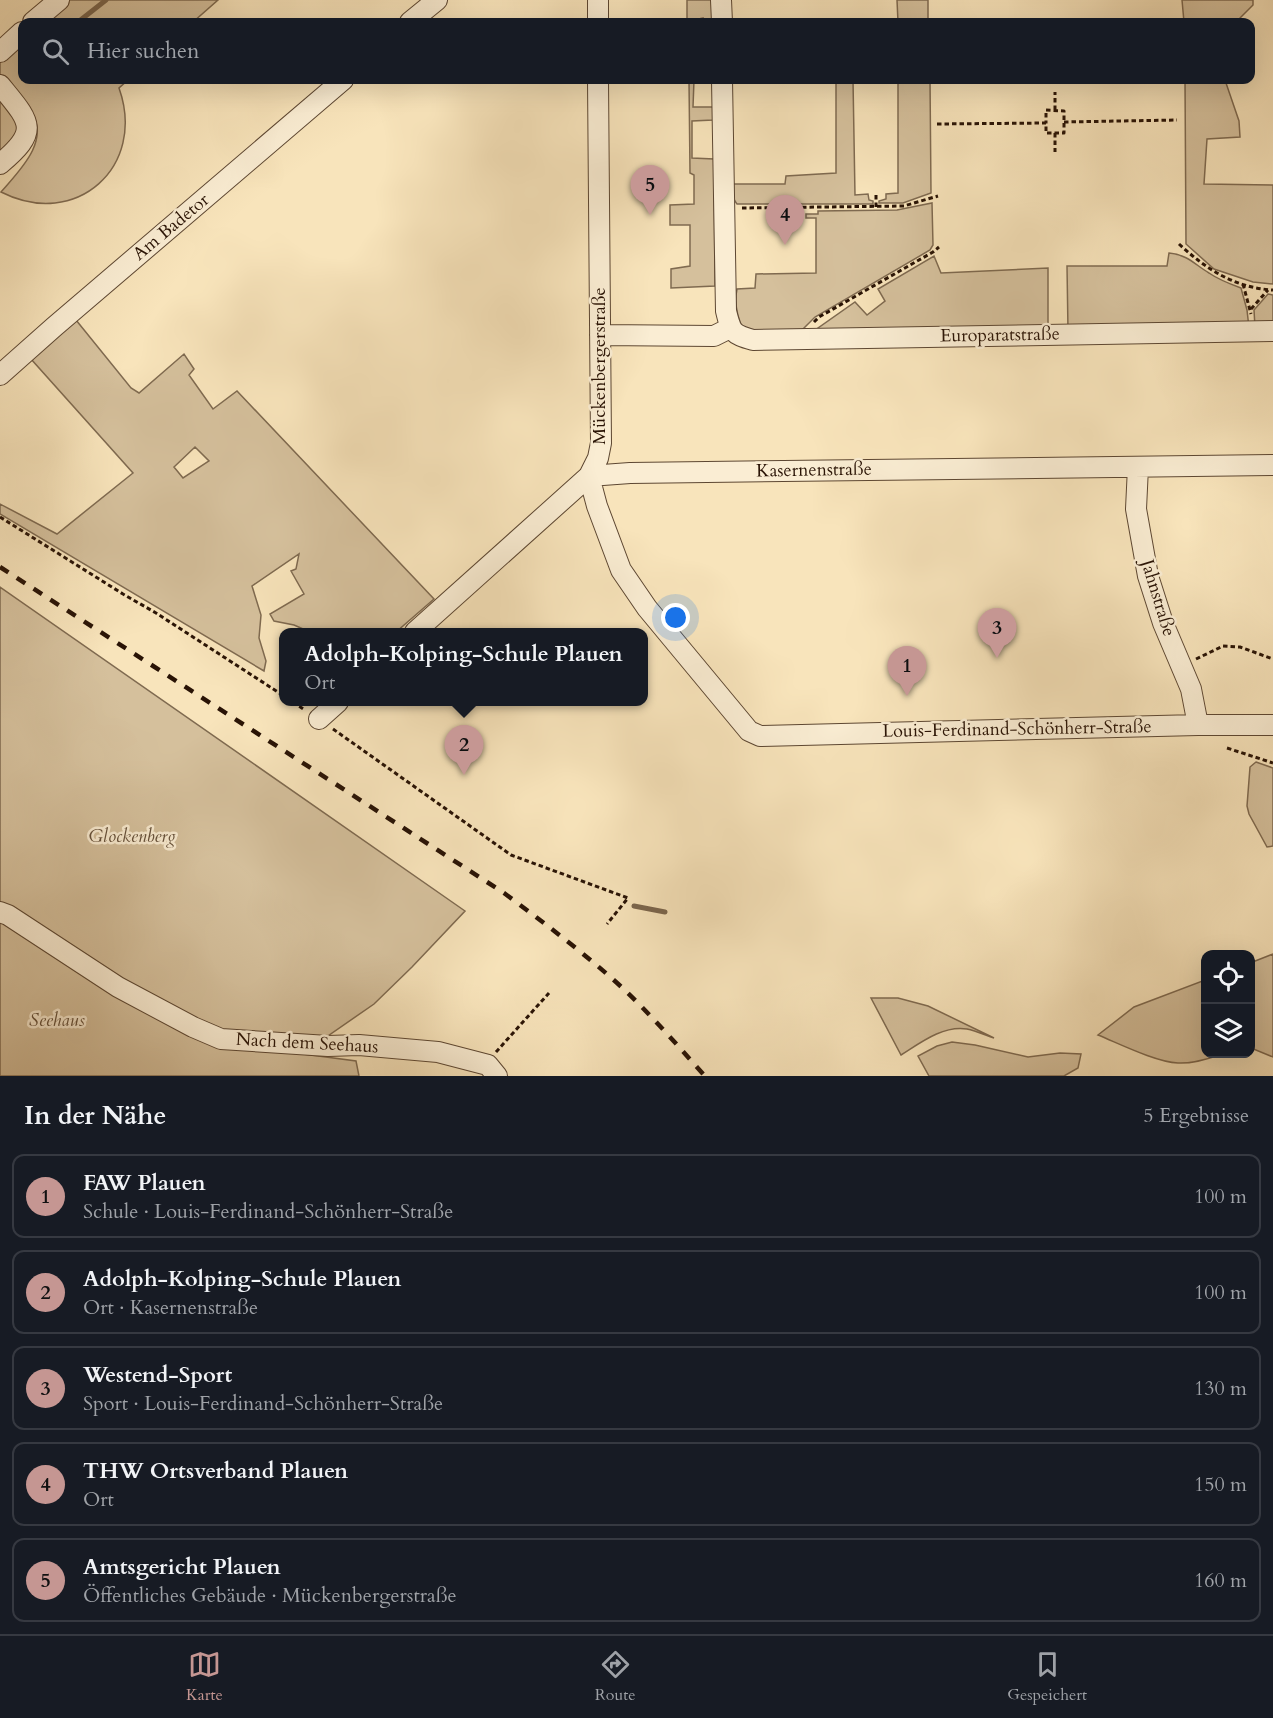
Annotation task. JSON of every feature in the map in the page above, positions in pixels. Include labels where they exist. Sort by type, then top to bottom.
[{"type":"street","points":[[38,18],[59,0]]},
{"type":"street","points":[[415,18],[437,0]]},
{"type":"street","points":[[598,0],[598,18]]},
{"type":"street","points":[[721,0],[722,18]]},
{"type":"street","points":[[0,52],[18,36]]},
{"type":"street","name":"Am Badetor","points":[[0,375],[338,84]]},
{"type":"street","name":"Mückenbergerstraße","points":[[589,476],[598,458],[601,442],[598,84]]},
{"type":"street","points":[[600,335],[714,336],[730,328],[726,311],[723,84]]},
{"type":"street","points":[[0,85],[21,112],[28,129],[17,150],[0,165]]},
{"type":"street","name":"Europaratstraße","points":[[730,328],[738,336],[753,340],[1273,331]]},
{"type":"street","name":"Kasernenstraße","points":[[589,476],[630,472],[1273,465]]},
{"type":"street","name":"Jahnstraße","points":[[1138,467],[1136,509],[1148,576],[1164,623],[1191,688],[1198,725]]},
{"type":"street","points":[[421,628],[589,476]]},
{"type":"street","name":"Louis-Ferdinand-Schönherr-Straße","points":[[589,476],[597,506],[621,570],[647,608],[749,732],[760,736],[1273,724]]},
{"type":"street","points":[[319,719],[334,706]]},
{"type":"street","name":"Nach dem Seehaus","points":[[0,912],[118,987],[193,1027],[221,1039],[328,1046],[359,1045],[438,1052],[492,1070]]},
{"type":"path","points":[[1055,92],[1055,110]]},
{"type":"path","points":[[1046,110],[1064,111],[1064,122],[1064,133],[1046,133],[1046,110]]},
{"type":"path","points":[[1064,122],[1178,120]]},
{"type":"path","points":[[937,124],[1046,123]]},
{"type":"path","points":[[1055,133],[1055,152]]},
{"type":"path","points":[[876,195],[876,207]]},
{"type":"path","points":[[725,209],[904,206],[938,196]]},
{"type":"path","points":[[1179,244],[1198,261],[1223,278],[1271,290]]},
{"type":"path","points":[[797,339],[819,317],[939,247]]},
{"type":"path","points":[[1251,309],[1271,290]]},
{"type":"path","points":[[0,517],[156,613],[279,693]]},
{"type":"path","points":[[1196,659],[1223,646],[1240,647],[1273,659]]},
{"type":"path","points":[[319,719],[511,855],[628,898],[607,924]]},
{"type":"path","points":[[1227,748],[1273,763]]},
{"type":"path","points":[[492,1070],[497,1050],[549,993]]},
{"type":"green space","points":[[68,0],[218,0],[198,18],[45,18]]},
{"type":"green space","points":[[687,0],[713,0],[713,18],[687,18]]},
{"type":"green space","points":[[897,0],[928,0],[928,18],[898,18]]},
{"type":"green space","points":[[1182,0],[1253,0],[1253,5],[1240,18],[1184,18]]},
{"type":"green space","points":[[18,41],[18,84],[124,84],[119,88],[125,117],[123,143],[114,166],[99,184],[79,197],[55,203],[29,202],[1,192],[24,165],[35,144],[37,133],[36,122],[31,111],[0,76],[0,60]]},
{"type":"green space","points":[[689,84],[694,84],[693,107],[713,107],[713,120],[692,121],[692,158],[714,159],[715,286],[671,288],[671,269],[690,266],[690,225],[670,225],[670,205],[694,204],[694,175],[690,173]]},
{"type":"green space","points":[[836,84],[853,84],[855,195],[868,194],[873,204],[737,204],[735,202],[733,184],[785,184],[786,176],[836,173]]},
{"type":"green space","points":[[898,84],[930,84],[931,193],[903,203],[879,203],[886,199],[886,194],[898,193]]},
{"type":"green space","points":[[1185,84],[1226,84],[1239,121],[1240,137],[1207,139],[1204,184],[1273,185],[1273,284],[1253,282],[1214,269],[1186,244]]},
{"type":"green space","points":[[0,94],[16,111],[18,136],[0,160]]},
{"type":"green space","points":[[932,203],[933,245],[930,250],[815,317],[799,333],[744,331],[737,311],[737,289],[755,288],[756,274],[816,273],[816,218],[806,218],[806,214],[818,214],[818,211],[897,210]]},
{"type":"green space","points":[[1169,253],[1186,258],[1217,278],[1241,288],[1249,328],[1068,331],[1067,266],[1167,266]]},
{"type":"green space","points":[[934,256],[941,273],[1048,268],[1048,330],[811,333],[855,302],[867,315],[885,301],[878,289]]},
{"type":"green space","points":[[1268,294],[1273,295],[1273,327],[1255,327],[1254,310]]},
{"type":"green space","points":[[76,320],[131,388],[139,393],[184,354],[194,369],[189,375],[213,409],[237,391],[434,599],[401,628],[301,628],[274,621],[270,614],[304,594],[291,571],[296,569],[299,554],[252,586],[261,615],[259,638],[266,661],[264,671],[0,514],[0,504],[57,534],[133,473],[31,359]],"holes":[[[195,447],[209,461],[183,478],[174,467]]]},
{"type":"green space","name":"Glockenberg","points":[[0,587],[465,911],[374,1004],[322,1040],[223,1033],[126,986],[0,905]]},
{"type":"green space","points":[[1256,762],[1273,768],[1273,846],[1267,847],[1247,806],[1250,767]]},
{"type":"green space","name":"Seehaus","points":[[0,921],[204,1041],[356,1061],[359,1076],[0,1076]]},
{"type":"green space","points":[[1273,954],[1273,1057],[1255,1050],[1255,961]]},
{"type":"green space","points":[[1201,982],[1201,1058],[1209,1058],[1190,1063],[1169,1062],[1098,1035],[1134,1007]]},
{"type":"green space","points":[[871,998],[898,998],[928,1006],[994,1038],[958,1028],[932,1036],[901,1055]]},
{"type":"green space","points":[[952,1042],[1028,1057],[1060,1053],[1081,1054],[1078,1068],[1064,1076],[929,1076],[918,1056],[937,1046]]},
{"type":"waterway","points":[[83,18],[106,0]]},
{"type":"waterway","points":[[634,906],[665,912]]},
{"type":"railway","points":[[0,567],[504,893],[616,982],[651,1016],[705,1076]]},
{"type":"place","name":"Amtsgericht Plauen","points":[[650,215]]},
{"type":"place","name":"THW Ortsverband Plauen","points":[[785,245]]},
{"type":"place","name":"Westend-Sport","points":[[997,658]]},
{"type":"place","name":"FAW Plauen","points":[[907,696]]},
{"type":"place","name":"Adolph-Kolping-Schule Plauen","points":[[464,775]]}]
